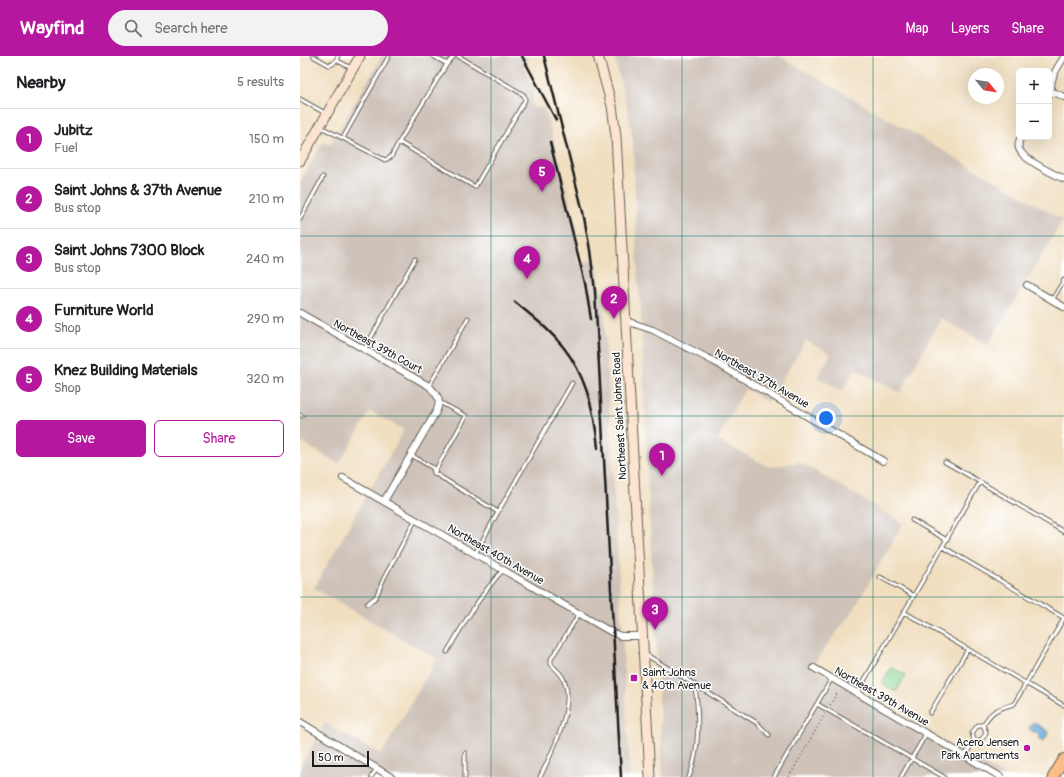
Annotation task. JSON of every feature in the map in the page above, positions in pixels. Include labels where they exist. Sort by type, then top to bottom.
[{"type":"main road","points":[[300,161],[360,56]]},
{"type":"main road","name":"Northeast Saint Johns Road","points":[[598,56],[612,106],[616,136],[650,777]]},
{"type":"main road","points":[[1053,777],[1064,759]]},
{"type":"street","points":[[1052,79],[1064,56]]},
{"type":"street","points":[[1052,93],[1056,93],[1064,97]]},
{"type":"street","points":[[1019,140],[1021,152],[1027,158],[1064,179]]},
{"type":"street","points":[[1027,285],[1064,307]]},
{"type":"street","name":"Northeast 39th Court","points":[[300,313],[429,386],[437,395],[439,402]]},
{"type":"street","name":"Northeast 37th Avenue","points":[[626,321],[653,330],[713,361],[883,461]]},
{"type":"street","points":[[384,501],[410,454],[436,412],[439,402]]},
{"type":"street","name":"Northeast 40th Avenue","points":[[343,478],[618,635],[643,636]]},
{"type":"street","name":"Northeast 39th Avenue","points":[[814,668],[1001,777]]},
{"type":"street","points":[[300,722],[391,777]]},
{"type":"lane","points":[[313,56],[331,65],[337,58],[352,69]]},
{"type":"lane","points":[[343,138],[389,56]]},
{"type":"lane","points":[[433,56],[446,64]]},
{"type":"lane","points":[[320,126],[385,160],[391,157],[446,64],[454,56]]},
{"type":"lane","points":[[399,142],[475,187],[525,100],[524,95],[458,56]]},
{"type":"lane","points":[[300,100],[327,114]]},
{"type":"lane","points":[[300,219],[323,177]]},
{"type":"lane","points":[[364,350],[415,259]]},
{"type":"lane","points":[[1052,300],[1064,280]]},
{"type":"lane","points":[[429,386],[468,318]]},
{"type":"lane","points":[[475,554],[572,383]]},
{"type":"lane","points":[[434,473],[466,416],[439,402]]},
{"type":"lane","points":[[410,454],[433,468],[434,473],[498,512]]},
{"type":"lane","points":[[945,462],[1064,532]]},
{"type":"lane","points":[[857,693],[980,482]]},
{"type":"lane","points":[[367,604],[376,598],[384,578],[416,519]]},
{"type":"lane","points":[[912,520],[947,540]]},
{"type":"lane","points":[[943,546],[1064,618],[1062,625],[1014,704],[1002,707],[990,714],[983,725]]},
{"type":"lane","points":[[447,652],[478,600],[490,583],[503,570]]},
{"type":"lane","points":[[880,577],[914,596]]},
{"type":"lane","points":[[904,612],[1063,705]]},
{"type":"lane","points":[[540,777],[557,742],[566,709],[567,688],[564,678],[551,664],[551,659],[579,614]]},
{"type":"lane","points":[[930,713],[968,649]]},
{"type":"lane","points":[[644,653],[757,723],[769,735]]},
{"type":"lane","points":[[774,777],[832,678]]},
{"type":"lane","points":[[689,777],[694,762],[697,737],[698,706],[695,686]]},
{"type":"lane","points":[[817,704],[944,777]]},
{"type":"lane","points":[[965,756],[974,740],[972,732],[974,728],[978,725],[983,725]]},
{"type":"lane","points":[[974,740],[981,740],[984,736],[986,732],[983,725]]},
{"type":"lane","points":[[901,777],[926,733]]},
{"type":"lane","points":[[465,753],[465,777]]},
{"type":"lane","points":[[371,777],[377,768]]},
{"type":"path","points":[[789,777],[837,693]]},
{"type":"shaded area","points":[[382,56],[527,56],[528,64],[524,67],[534,90],[532,107],[545,108],[576,226],[577,263],[596,260],[604,310],[630,777],[300,777],[300,767],[325,723],[381,755],[437,659],[314,588],[404,430],[370,411],[339,464],[300,441],[300,183],[323,142],[330,145]]},
{"type":"shaded area","points":[[614,56],[779,56],[1063,220],[988,345],[941,318],[900,393],[856,369],[842,391],[817,377],[831,354],[806,341],[768,402],[745,389],[717,440],[769,467],[800,462],[903,523],[854,609],[811,667],[1006,777],[663,777],[648,489],[641,311],[638,279],[633,141],[628,111]]},
{"type":"green space","points":[[891,667],[906,675],[896,692],[882,683]]},
{"type":"water","points":[[1033,722],[1049,732],[1044,741],[1038,738],[1039,735],[1029,729]]},
{"type":"railway","points":[[522,56],[556,120]]},
{"type":"railway","points":[[544,56],[583,212],[590,250],[595,291],[621,777]]},
{"type":"railway","points":[[550,142],[585,283],[591,319]]},
{"type":"railway","points":[[515,302],[553,335],[572,359],[584,383],[592,409],[598,448]]},
{"type":"place","name":"Knez Building Materials","points":[[542,192]]},
{"type":"place","name":"Furniture World","points":[[527,279]]},
{"type":"place","name":"Saint Johns & 37th Avenue","points":[[614,319]]},
{"type":"place","name":"Jubitz","points":[[662,476]]},
{"type":"place","name":"Saint Johns 7300 Block","points":[[655,630]]},
{"type":"place","name":"Saint Johns & 40th Avenue","points":[[634,678]]},
{"type":"place","name":"Acero Jensen Park Apartments","points":[[1027,748]]}]
